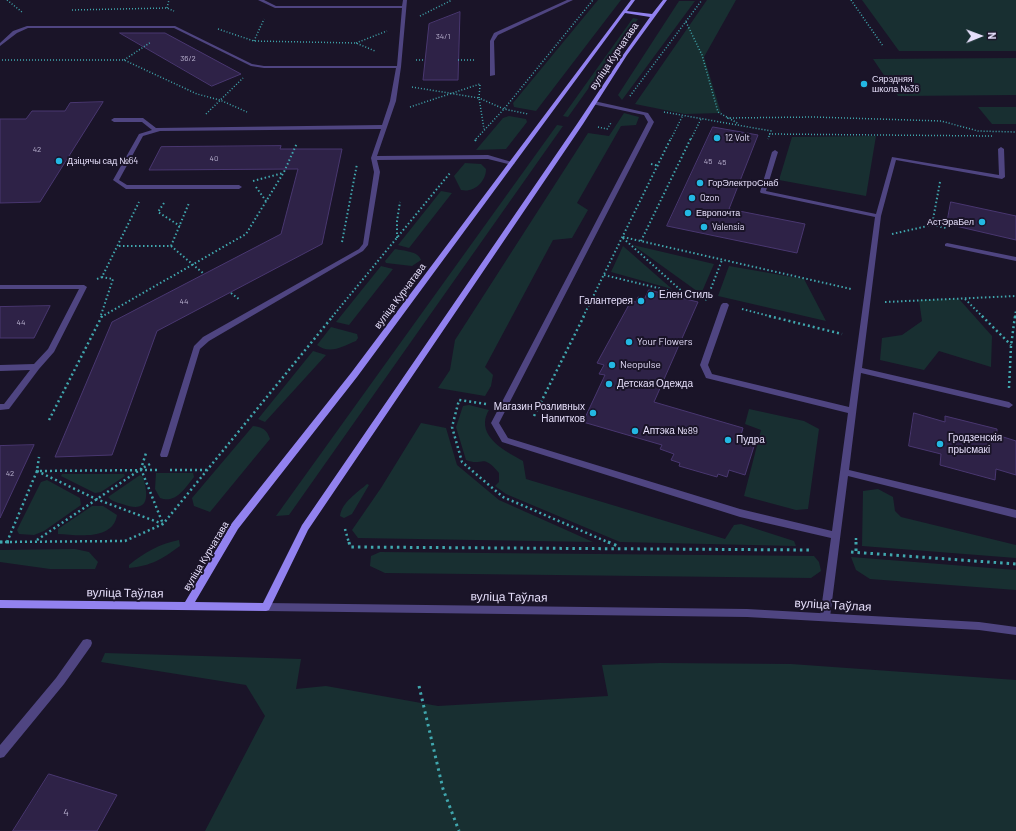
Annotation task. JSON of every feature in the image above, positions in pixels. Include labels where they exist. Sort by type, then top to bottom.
[{"type":"main road","name":"вуліца Курчатава","points":[[187,607],[235,526],[354,375],[633,0]]},
{"type":"main road","name":"вуліца Курчатава","points":[[266,607],[305,528],[594,103],[625,55],[665,0]]},
{"type":"main road","points":[[625,12],[654,16]]},
{"type":"main road","name":"вуліца Таўлая","points":[[0,604],[266,607]]},
{"type":"street","points":[[260,0],[275,7],[404,7]]},
{"type":"street","points":[[164,455],[197,348],[206,340],[361,250],[366,244],[377,172],[374,158],[396,85],[405,0]]},
{"type":"street","points":[[492,75],[492,42],[496,34],[571,0]]},
{"type":"street","points":[[0,45],[15,32],[27,28],[176,26],[251,65],[264,67],[399,67]]},
{"type":"street","points":[[594,103],[646,114],[651,122],[494,423],[505,440],[740,513],[836,536]]},
{"type":"street","points":[[114,120],[144,120],[155,130]]},
{"type":"street","points":[[239,187],[126,188],[116,180],[141,134],[155,130],[191,128],[383,127]]},
{"type":"street","points":[[825,617],[878,216],[894,158],[1002,176],[1001,149]]},
{"type":"street","points":[[775,152],[763,192],[878,216]]},
{"type":"street","points":[[374,158],[488,157],[512,163]]},
{"type":"street","points":[[947,245],[1016,259]]},
{"type":"street","points":[[0,287],[84,287],[51,350],[36,367],[6,407],[0,407]]},
{"type":"street","points":[[725,305],[704,365],[709,376],[852,411]]},
{"type":"street","points":[[0,368],[36,367]]},
{"type":"street","points":[[858,370],[1009,405]]},
{"type":"street","points":[[844,472],[1016,514]]},
{"type":"street","name":"вуліца Таўлая","points":[[266,607],[747,613],[979,626],[1016,631]]},
{"type":"street","points":[[0,753],[60,681],[87,643]]},
{"type":"path","points":[[8,0],[22,11],[22,16]]},
{"type":"path","points":[[167,8],[169,0]]},
{"type":"path","points":[[356,43],[402,25],[452,0]]},
{"type":"path","points":[[0,542],[125,540],[163,524],[464,157],[484,129],[504,109],[593,0]]},
{"type":"path","points":[[628,99],[702,0]]},
{"type":"path","points":[[850,0],[883,46]]},
{"type":"path","points":[[254,41],[265,17]]},
{"type":"path","points":[[686,22],[702,55],[718,112],[741,126]]},
{"type":"path","points":[[124,60],[144,47]]},
{"type":"path","points":[[0,60],[124,60],[197,94],[220,100],[248,113]]},
{"type":"path","points":[[458,60],[481,60]]},
{"type":"path","points":[[388,114],[480,84]]},
{"type":"path","points":[[396,85],[479,98],[484,129]]},
{"type":"path","points":[[534,416],[683,115],[771,131]]},
{"type":"path","points":[[727,118],[814,117],[941,121],[978,131],[1016,132]]},
{"type":"path","points":[[641,241],[701,119]]},
{"type":"path","points":[[769,134],[994,136]]},
{"type":"path","points":[[101,316],[246,234],[284,172],[300,137]]},
{"type":"path","points":[[342,243],[358,159]]},
{"type":"path","points":[[651,164],[659,166]]},
{"type":"path","points":[[252,181],[284,172]]},
{"type":"path","points":[[397,239],[397,221],[400,202]]},
{"type":"path","points":[[169,203],[162,203],[158,212],[180,226]]},
{"type":"path","points":[[171,246],[189,203],[182,203]]},
{"type":"path","points":[[876,236],[932,225]]},
{"type":"path","points":[[623,237],[852,289]]},
{"type":"path","points":[[623,237],[686,295]]},
{"type":"path","points":[[118,246],[171,246],[204,274]]},
{"type":"path","points":[[707,300],[722,260]]},
{"type":"path","points":[[49,420],[101,316],[113,279],[102,276]]},
{"type":"path","points":[[231,293],[245,305]]},
{"type":"path","points":[[867,303],[1016,296]]},
{"type":"path","points":[[964,299],[1011,346]]},
{"type":"path","points":[[1009,405],[1011,346],[1016,309]]},
{"type":"path","points":[[502,408],[459,400],[452,427],[462,462],[503,497],[622,548]]},
{"type":"path","points":[[148,448],[141,469],[163,524]]},
{"type":"path","points":[[36,541],[96,499],[164,455]]},
{"type":"path","points":[[7,542],[37,471],[39,457]]},
{"type":"path","points":[[37,471],[141,469],[208,470]]},
{"type":"path","points":[[37,471],[96,499],[163,524]]},
{"type":"path","points":[[345,529],[350,547],[803,549],[834,552],[856,551],[1016,564]]},
{"type":"path","points":[[856,536],[856,551]]},
{"type":"path","points":[[419,686],[443,789],[459,831]]},
{"type":"green space","points":[[598,0],[621,0],[536,111],[514,107],[513,103]]},
{"type":"green space","points":[[707,0],[736,0],[704,57],[721,113],[685,114],[635,104]]},
{"type":"green space","points":[[862,0],[1016,0],[1016,51],[899,51]]},
{"type":"green space","points":[[679,1],[695,1],[622,100],[618,95]]},
{"type":"green space","points":[[633,18],[638,19],[568,117],[563,116]]},
{"type":"green space","points":[[1016,58],[1016,95],[898,96],[873,59]]},
{"type":"green space","points":[[978,107],[1016,107],[1016,124],[992,124]]},
{"type":"green space","points":[[624,113],[639,117],[636,125],[621,126],[577,203],[588,210],[572,238],[553,240],[485,367],[493,375],[491,386],[485,396],[438,388],[450,370],[455,340],[588,133],[609,136]]},
{"type":"green space","points":[[509,116],[526,119],[527,122],[506,149],[476,150],[503,118]]},
{"type":"green space","points":[[557,125],[563,126],[289,515],[276,516]]},
{"type":"green space","points":[[876,136],[866,196],[779,180],[792,137]]},
{"type":"green space","points":[[465,163],[481,164],[486,169],[482,182],[470,190],[461,190],[454,176]]},
{"type":"green space","points":[[441,191],[452,193],[409,248],[398,245]]},
{"type":"green space","points":[[633,245],[714,264],[701,294]]},
{"type":"green space","points":[[623,246],[672,289],[611,272]]},
{"type":"green space","points":[[395,249],[414,253],[421,260],[412,266],[386,263],[385,261]]},
{"type":"green space","points":[[381,266],[393,269],[349,325],[336,322]]},
{"type":"green space","points":[[729,266],[804,279],[826,321],[718,296]]},
{"type":"green space","points":[[959,299],[992,336],[991,367],[939,351],[924,370],[880,360],[882,338],[902,335],[922,321],[919,300]]},
{"type":"green space","points":[[331,327],[357,334],[358,338],[356,341],[336,349],[322,348],[317,345]]},
{"type":"green space","points":[[313,351],[326,355],[265,422],[258,419]]},
{"type":"green space","points":[[469,405],[489,410],[485,422],[489,435],[498,446],[523,461],[526,479],[725,539],[734,525],[741,524],[794,541],[796,546],[620,542],[506,494],[495,486],[499,482],[499,473],[489,463],[482,461],[472,462],[466,460],[456,427],[463,406]]},
{"type":"green space","points":[[749,409],[804,421],[819,429],[808,509],[796,510],[744,496],[761,430],[745,424]]},
{"type":"green space","points":[[421,423],[446,428],[457,465],[499,500],[593,542],[358,538],[352,530],[381,488]]},
{"type":"green space","points":[[253,426],[264,430],[270,439],[210,512],[194,506],[192,498]]},
{"type":"green space","points":[[156,473],[193,473],[194,477],[180,494],[171,499],[166,499],[160,498],[155,489]]},
{"type":"green space","points":[[62,474],[124,474],[125,476],[101,492],[95,493],[61,476]]},
{"type":"green space","points":[[140,475],[143,477],[146,491],[145,502],[142,505],[138,507],[131,507],[111,500],[108,497]]},
{"type":"green space","points":[[47,480],[80,498],[81,505],[44,531],[34,535],[19,534],[17,530],[41,482]]},
{"type":"green space","points":[[367,484],[369,485],[352,514],[344,518],[340,516],[341,511],[347,502]]},
{"type":"green space","points":[[878,489],[893,497],[895,511],[901,517],[1016,545],[1016,558],[862,546],[863,491]]},
{"type":"green space","points":[[92,506],[103,506],[117,515],[114,523],[109,529],[102,533],[93,535],[58,534],[58,529]]},
{"type":"green space","points":[[179,540],[180,546],[162,558],[144,566],[129,568],[129,565],[147,552],[159,546]]},
{"type":"green space","points":[[75,549],[89,552],[98,562],[95,569],[50,569],[0,562],[0,550]]},
{"type":"green space","points":[[380,552],[814,556],[819,562],[821,571],[811,578],[385,573],[370,566],[371,556]]},
{"type":"green space","points":[[851,557],[1016,570],[1016,590],[870,579],[856,570]]},
{"type":"green space","points":[[105,653],[301,659],[296,689],[326,686],[438,706],[608,696],[602,665],[660,663],[791,664],[1016,680],[1016,831],[205,831],[265,716],[246,685],[101,662]]},
{"type":"building","points":[[460,12],[458,80],[423,80],[429,24]]},
{"type":"building","points":[[120,33],[165,33],[241,74],[212,86]]},
{"type":"building","name":"Дзіцячы сад №64","points":[[103,102],[40,202],[0,203],[0,119],[26,119],[32,111],[65,111],[70,103]]},
{"type":"building","points":[[713,127],[758,135],[729,209],[805,224],[797,253],[667,226]]},
{"type":"building","points":[[281,146],[280,149],[342,149],[322,244],[157,331],[112,455],[55,457],[112,322],[281,234],[298,169],[149,170],[161,147]]},
{"type":"building","points":[[951,202],[1016,216],[1016,240],[947,224]]},
{"type":"building","points":[[649,290],[698,302],[654,402],[743,428],[741,435],[756,440],[745,475],[729,470],[727,477],[718,474],[717,477],[679,466],[680,463],[671,460],[674,454],[660,449],[662,445],[583,422],[605,375],[599,374],[604,365],[597,363],[631,301],[636,302],[638,297],[644,299]]},
{"type":"building","points":[[50,306],[34,338],[0,338],[0,307]]},
{"type":"building","points":[[914,413],[945,422],[945,416],[997,429],[997,435],[1016,441],[1016,475],[996,469],[995,480],[940,465],[941,454],[909,446]]},
{"type":"building","points":[[34,445],[0,518],[0,446]]},
{"type":"building","points":[[49,774],[117,795],[97,831],[13,831]]},
{"type":"place","name":"Сярэдняя школа №36","points":[[864,84]]},
{"type":"place","name":"12 Volt","points":[[717,138]]},
{"type":"place","name":"Дзіцячы сад №64","points":[[59,161]]},
{"type":"place","name":"ГорЭлектроСнаб","points":[[700,183]]},
{"type":"place","name":"Ozon","points":[[692,198]]},
{"type":"place","name":"Европочта","points":[[688,213]]},
{"type":"place","name":"АстЭраБел","points":[[982,222]]},
{"type":"place","name":"Valensia","points":[[704,227]]},
{"type":"place","name":"Елен Стиль","points":[[651,295]]},
{"type":"place","name":"Галантерея","points":[[641,301]]},
{"type":"place","name":"Your Flowers","points":[[629,342]]},
{"type":"place","name":"Neopulse","points":[[612,365]]},
{"type":"place","name":"Детская Одежда","points":[[609,384]]},
{"type":"place","name":"Магазин Розливных Напитков","points":[[593,413]]},
{"type":"place","name":"Аптэка №89","points":[[635,431]]},
{"type":"place","name":"Пудра","points":[[728,440]]},
{"type":"place","name":"Гродзенскія прысмакі","points":[[940,444]]}]
